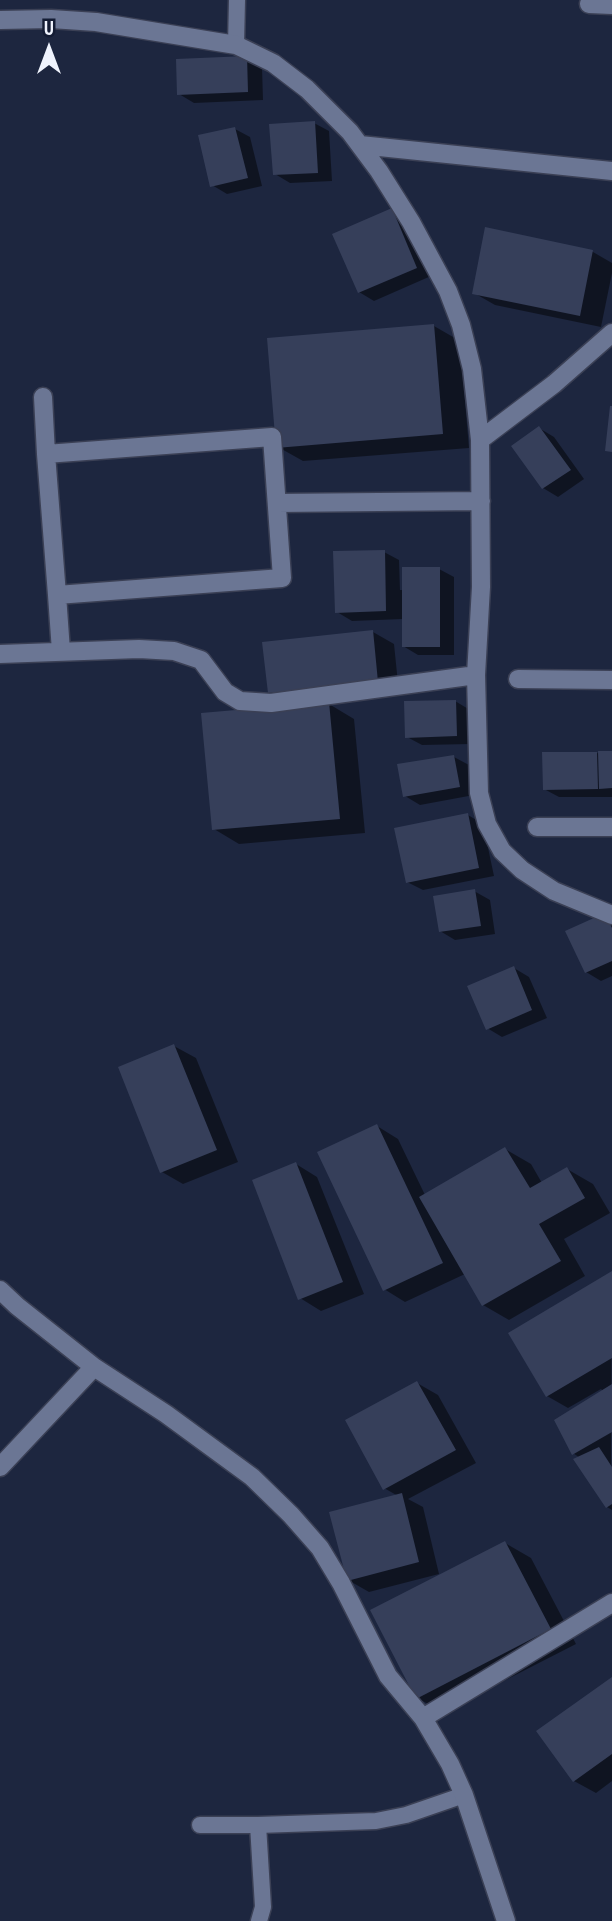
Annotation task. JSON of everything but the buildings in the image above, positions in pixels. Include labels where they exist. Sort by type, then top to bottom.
[{"type":"street","points":[[589,4],[612,5]]},
{"type":"street","points":[[0,20],[96,22],[236,45],[274,63],[307,89],[350,132],[379,171],[411,222],[448,291],[461,325],[472,369],[480,440],[481,501],[481,587],[476,675],[480,793],[487,824],[502,851],[522,870],[554,891],[612,915]]},
{"type":"street","points":[[360,145],[612,171]]},
{"type":"street","points":[[480,440],[554,384],[612,333]]},
{"type":"street","points":[[43,397],[61,652]]},
{"type":"street","points":[[46,454],[272,437],[282,578],[57,595]]},
{"type":"street","points":[[277,503],[481,501]]},
{"type":"street","points":[[0,654],[139,649],[174,651],[201,660],[225,692],[240,701],[271,703],[476,675]]},
{"type":"street","points":[[518,679],[612,680]]},
{"type":"street","points":[[537,827],[612,827]]},
{"type":"street","points":[[0,1290],[94,1367],[217,1450],[252,1477],[292,1515],[320,1548],[388,1675],[423,1718],[450,1764],[464,1795],[506,1921]]},
{"type":"street","points":[[0,1467],[94,1367]]},
{"type":"street","points":[[423,1718],[612,1603]]},
{"type":"lane","points":[[236,45],[237,0]]},
{"type":"lane","points":[[200,1825],[376,1821],[406,1815],[464,1795]]},
{"type":"lane","points":[[258,1825],[263,1908],[259,1921]]}]
